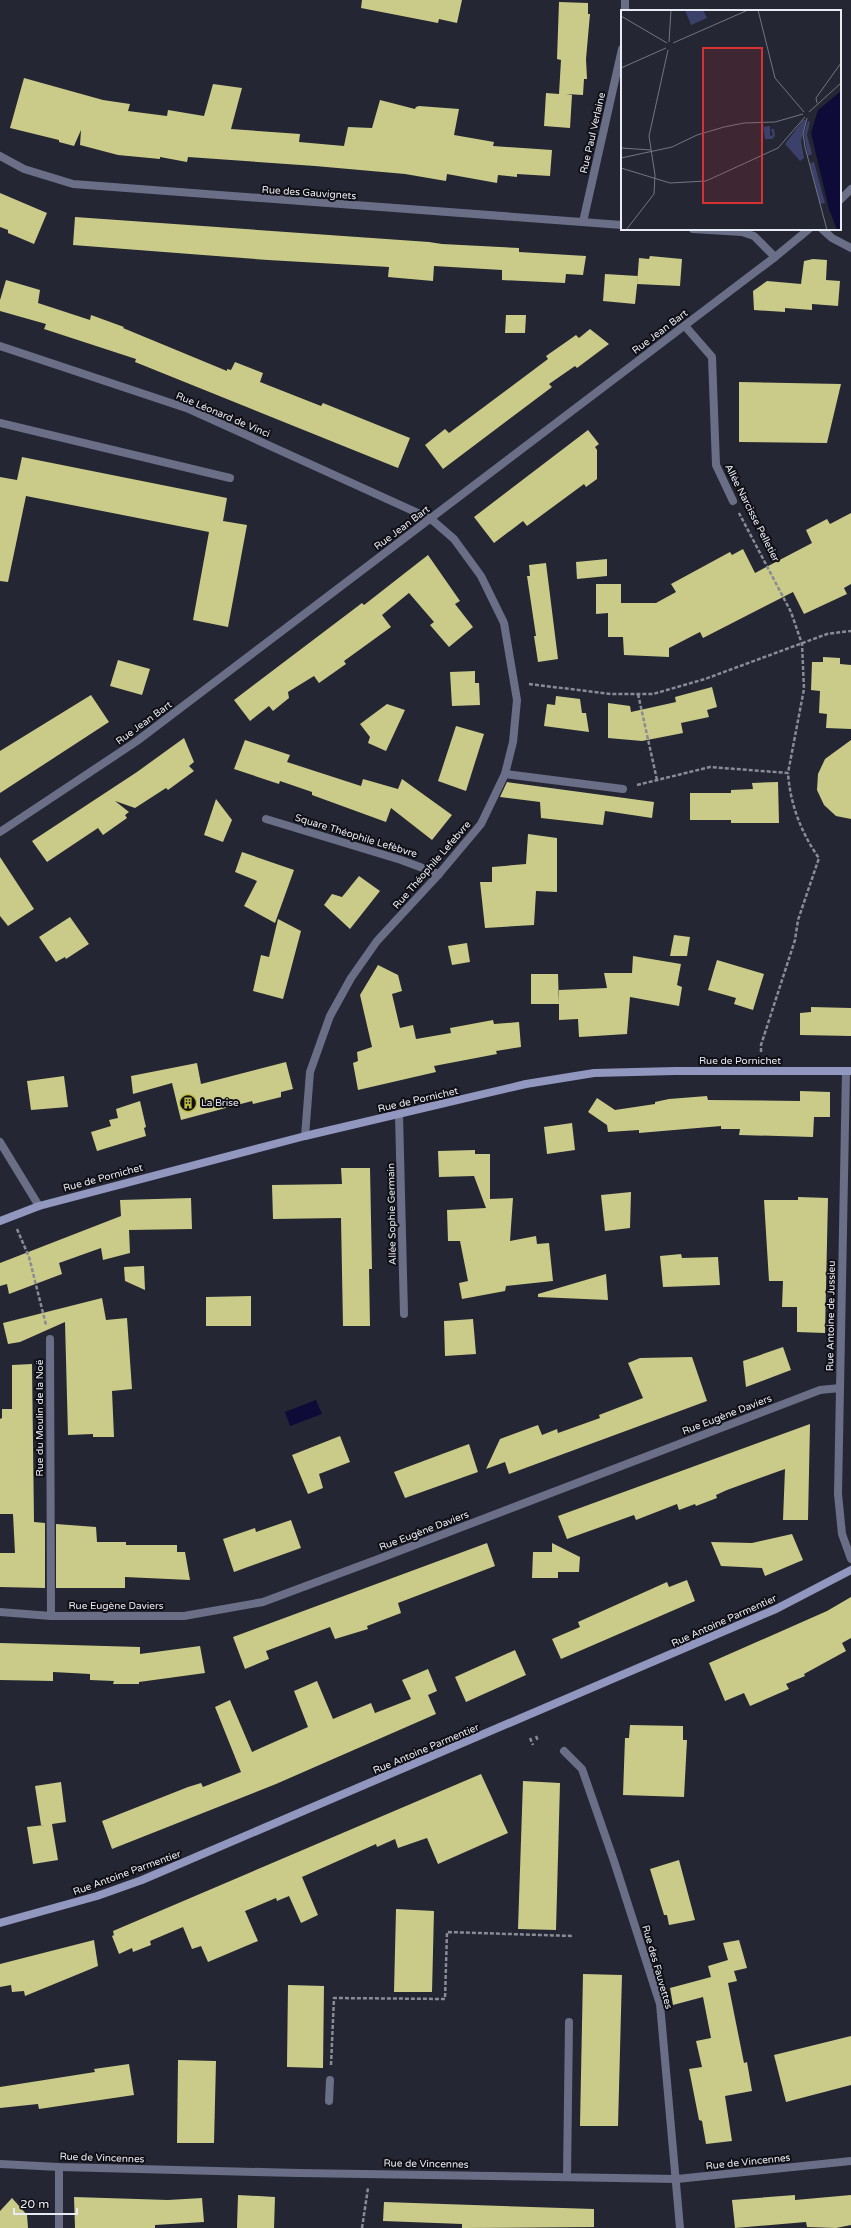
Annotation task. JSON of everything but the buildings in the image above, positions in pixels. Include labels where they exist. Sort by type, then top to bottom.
[{"type":"main road","name":"Rue de Pornichet","points":[[0,1221],[39,1206],[305,1136],[526,1084],[594,1073],[675,1071],[848,1071]]},
{"type":"main road","name":"Rue Antoine Parmentier","points":[[0,1923],[96,1896],[229,1844],[776,1609],[851,1570]]},
{"type":"street","name":"Rue Paul Verlaine","points":[[583,222],[621,53]]},
{"type":"street","name":"Rue des Gauvignets","points":[[0,156],[24,169],[73,184],[621,224]]},
{"type":"street","points":[[841,199],[851,189]]},
{"type":"street","points":[[710,230],[742,232],[754,236],[775,257]]},
{"type":"street","name":"Rue Jean Bart","points":[[0,832],[137,741],[685,326],[808,230]]},
{"type":"street","points":[[823,230],[832,238],[851,248]]},
{"type":"street","name":"Allée Narcisse Pelletier","points":[[685,326],[712,357],[716,465],[733,501]]},
{"type":"street","name":"Rue Léonard de Vinci","points":[[0,346],[189,409],[431,519]]},
{"type":"street","points":[[0,423],[230,478]]},
{"type":"street","name":"Rue Théophile Lefebvre","points":[[305,1136],[310,1072],[330,1016],[351,978],[377,941],[439,874],[482,824],[505,774],[513,742],[517,700],[504,623],[482,576],[454,539],[431,519]]},
{"type":"street","points":[[505,774],[623,789]]},
{"type":"street","name":"Square Théophile Lefèbvre","points":[[266,819],[401,860],[439,874]]},
{"type":"street","name":"Rue Antoine de Jussieu","points":[[848,1071],[838,1494],[842,1534],[851,1559]]},
{"type":"street","name":"Allée Sophie Germain","points":[[399,1114],[404,1314]]},
{"type":"street","points":[[0,1142],[39,1206]]},
{"type":"street","name":"Rue du Moulin de la Noë","points":[[50,1340],[51,1616]]},
{"type":"street","name":"Rue Eugène Daviers","points":[[0,1612],[51,1616],[184,1616],[263,1602],[820,1390],[840,1388]]},
{"type":"street","name":"Rue des Fauvettes","points":[[564,1751],[582,1769],[614,1861],[660,2004],[677,2179],[680,2228]]},
{"type":"street","points":[[567,2177],[569,2022]]},
{"type":"street","points":[[329,2101],[330,2080]]},
{"type":"street","name":"Rue de Vincennes","points":[[0,2164],[59,2167],[677,2179],[851,2161]]},
{"type":"street","points":[[59,2167],[59,2228]]},
{"type":"path","name":"Allée Narcisse Pelletier","points":[[733,501],[791,612],[802,644],[804,689],[788,772],[789,786],[801,826],[808,843],[819,858],[798,920],[795,940],[761,1045],[761,1052]]},
{"type":"path","points":[[530,684],[610,694],[653,694],[705,680],[827,634],[851,630]]},
{"type":"path","points":[[638,694],[657,780]]},
{"type":"path","points":[[623,789],[710,766],[788,772]]},
{"type":"path","points":[[16,1225],[29,1257],[50,1340]]},
{"type":"path","points":[[536,1736],[538,1741]]},
{"type":"path","points":[[530,1738],[533,1745]]},
{"type":"path","points":[[330,2080],[334,1998],[445,1999],[447,1932],[572,1936]]},
{"type":"path","points":[[362,2228],[370,2173]]},
{"type":"shaded area","points":[[316,1400],[322,1414],[290,1426],[285,1412]]},
{"type":"place","name":"La Brise","points":[[188,1103]]}]
